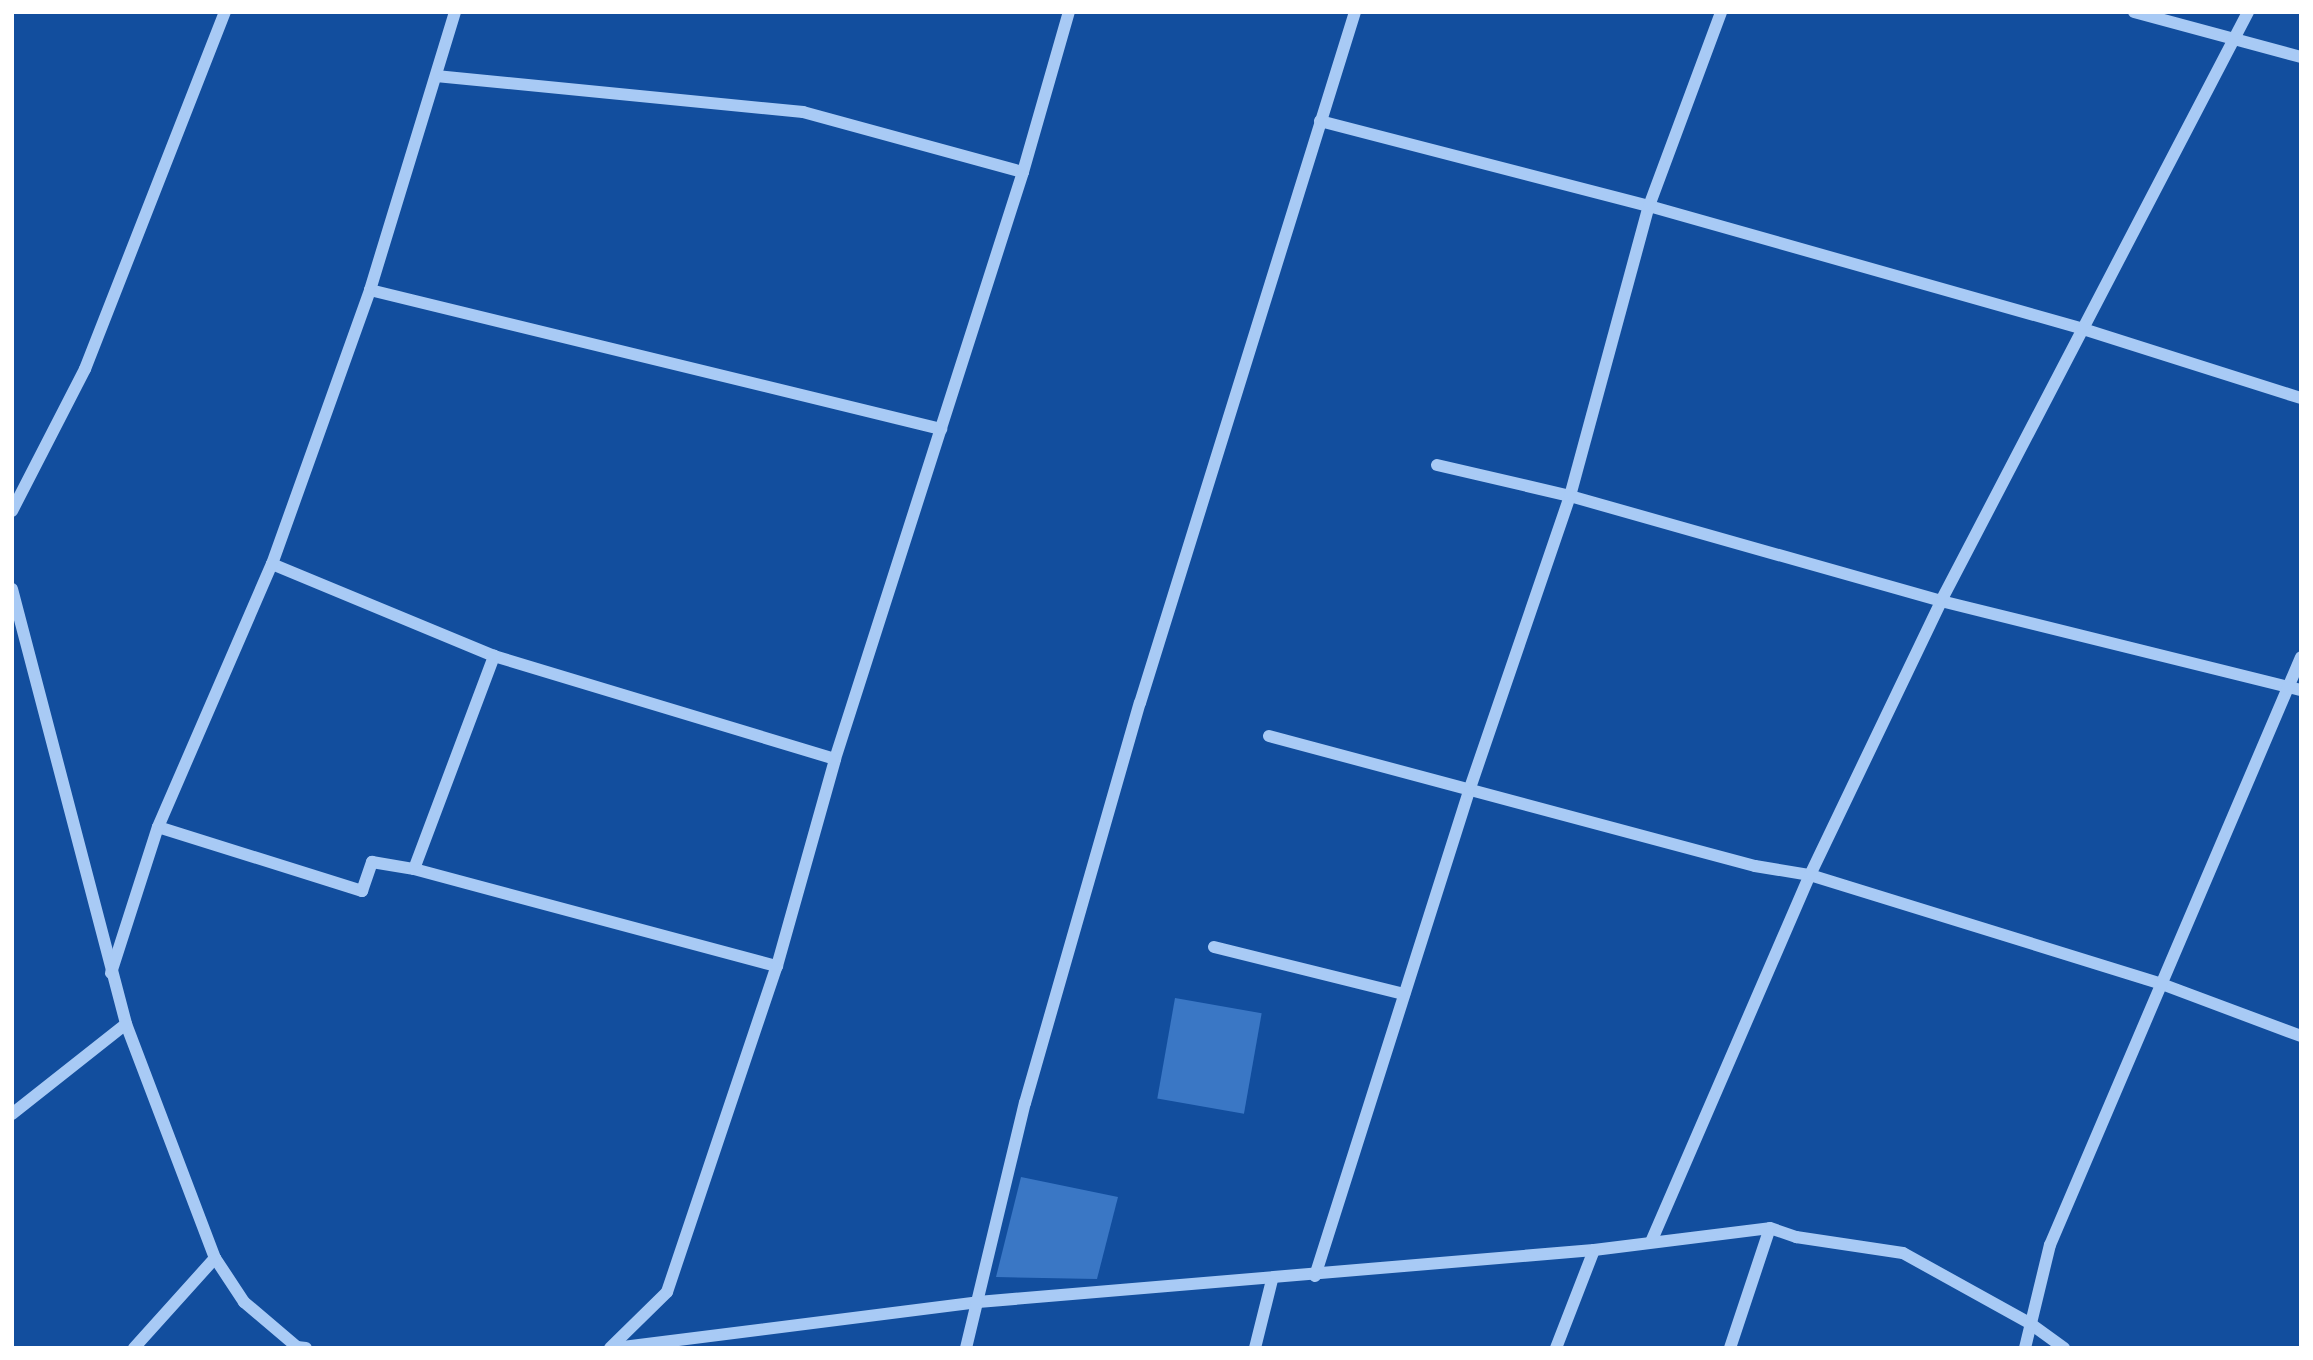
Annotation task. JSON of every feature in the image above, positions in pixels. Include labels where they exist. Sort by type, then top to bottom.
[{"type":"street","points":[[12,511],[85,369],[225,12]]},
{"type":"street","points":[[111,973],[158,827],[272,564],[370,290],[455,12]]},
{"type":"street","points":[[612,1348],[667,1292],[776,966],[835,759],[1023,172],[1069,12]]},
{"type":"street","points":[[965,1348],[1025,1103],[1140,703],[1354,12]]},
{"type":"street","points":[[1315,1276],[1470,788],[1570,496],[1649,206],[1721,12]]},
{"type":"street","points":[[2134,12],[2239,37],[2301,57]]},
{"type":"street","points":[[1651,1242],[1810,875],[1941,601],[2080,328],[2239,37],[2248,12]]},
{"type":"street","points":[[436,76],[803,112],[1023,172]]},
{"type":"street","points":[[1320,121],[1649,206],[2080,328],[2301,398]]},
{"type":"street","points":[[370,290],[941,429]]},
{"type":"street","points":[[1437,465],[1570,496],[1941,601],[2295,688]]},
{"type":"street","points":[[272,564],[494,656],[835,759]]},
{"type":"street","points":[[12,589],[126,1024],[215,1258],[244,1302],[297,1347],[306,1348]]},
{"type":"street","points":[[414,869],[494,656]]},
{"type":"street","points":[[2025,1348],[2050,1245],[2159,983],[2295,688],[2301,657]]},
{"type":"street","points":[[1269,736],[1755,866],[1810,875],[2159,983],[2301,1036]]},
{"type":"street","points":[[158,827],[362,891],[372,862],[414,869],[776,966]]},
{"type":"street","points":[[1214,947],[1404,994]]},
{"type":"street","points":[[12,1114],[126,1024]]},
{"type":"street","points":[[612,1348],[978,1302],[1272,1280],[1594,1250],[1770,1228],[1796,1237],[1903,1254],[2031,1324],[2064,1348]]},
{"type":"street","points":[[1730,1348],[1770,1228]]},
{"type":"street","points":[[1556,1348],[1594,1250]]},
{"type":"street","points":[[134,1348],[215,1258]]},
{"type":"street","points":[[1255,1348],[1272,1280]]},
{"type":"building","points":[[1175,998],[1262,1013],[1244,1114],[1157,1098]]},
{"type":"building","points":[[1021,1177],[1118,1197],[1097,1279],[996,1277]]}]
